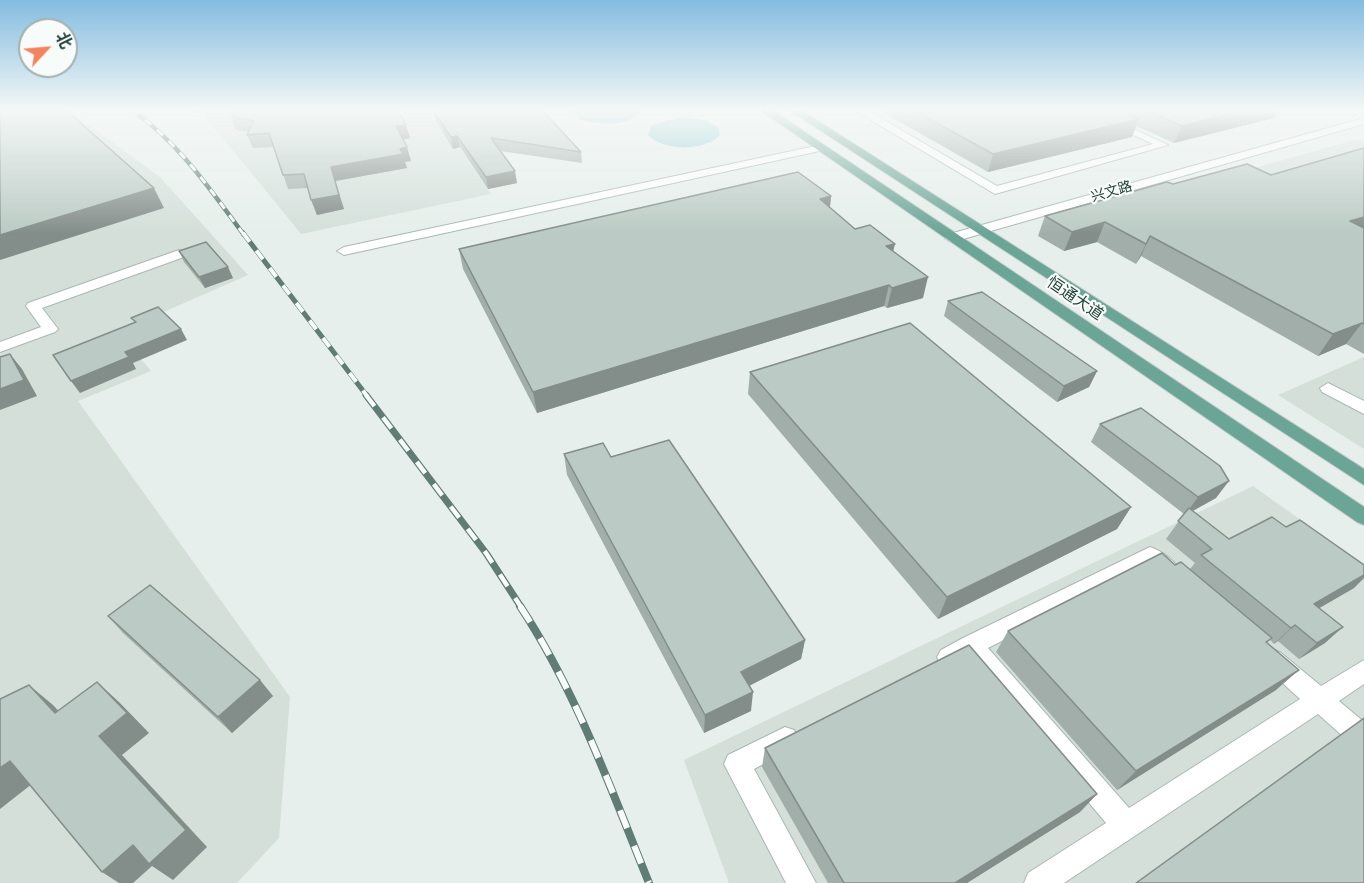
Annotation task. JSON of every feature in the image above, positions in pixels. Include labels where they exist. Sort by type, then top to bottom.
[{"type":"main road","name":"恒通大道","points":[[825,151],[1364,517]]},
{"type":"main road","name":"恒通大道","points":[[858,151],[1364,478]]},
{"type":"street","points":[[344,251],[805,151]]},
{"type":"street","points":[[929,151],[995,190],[1140,151]]},
{"type":"street","name":"兴文路","points":[[951,238],[1259,151]]},
{"type":"street","points":[[0,347],[50,329],[33,306],[179,254]]},
{"type":"street","points":[[1328,388],[1364,408]]},
{"type":"street","points":[[928,667],[1150,555],[1186,586]]},
{"type":"street","points":[[971,645],[1126,825]]},
{"type":"street","points":[[1257,646],[1364,738]]},
{"type":"street","points":[[1038,883],[1364,671]]},
{"type":"street","points":[[801,732],[736,764],[802,883]]},
{"type":"shaded area","points":[[0,151],[125,151],[160,177],[248,275],[118,332],[151,371],[78,401],[290,697],[279,838],[237,883],[0,883]]},
{"type":"shaded area","points":[[234,151],[462,151],[491,194],[301,234]]},
{"type":"shaded area","points":[[1314,151],[1364,151],[1364,217],[1251,169]]},
{"type":"shaded area","points":[[1364,357],[1364,449],[1278,395]]},
{"type":"shaded area","points":[[1253,486],[1364,565],[1364,883],[729,883],[684,760]]},
{"type":"building","points":[[0,151],[112,151],[154,188],[0,235]]},
{"type":"building","points":[[275,151],[401,151],[403,154],[331,167],[339,195],[311,200],[304,174],[283,175]]},
{"type":"building","points":[[468,151],[501,151],[515,171],[486,177]]},
{"type":"building","points":[[988,151],[1005,151],[993,154]]},
{"type":"building","points":[[1353,151],[1364,151],[1364,217],[1350,221],[1364,228],[1364,324],[1333,334],[1150,236],[1146,244],[1105,222],[1072,232],[1045,216],[1167,182],[1173,184],[1247,164],[1271,175]]},
{"type":"building","points":[[798,172],[831,196],[820,199],[855,229],[870,225],[895,244],[886,246],[928,277],[892,288],[889,285],[533,392],[459,249]]},
{"type":"building","points":[[206,242],[228,267],[199,277],[179,251]]},
{"type":"building","points":[[982,292],[1097,371],[1064,386],[948,301]]},
{"type":"building","points":[[158,307],[181,329],[125,352],[129,357],[71,381],[53,355],[136,322],[131,318]]},
{"type":"building","points":[[910,323],[1131,507],[947,597],[750,372]]},
{"type":"building","points":[[10,354],[24,380],[0,389],[0,357]]},
{"type":"building","points":[[1141,408],[1220,466],[1229,481],[1198,497],[1100,424]]},
{"type":"building","points":[[669,440],[805,640],[741,672],[753,692],[705,715],[564,454],[603,443],[611,457]]},
{"type":"building","points":[[1189,508],[1229,539],[1272,517],[1286,527],[1300,520],[1364,565],[1364,575],[1314,604],[1343,627],[1317,643],[1295,625],[1291,628],[1201,555],[1212,549],[1178,521]]},
{"type":"building","points":[[1162,553],[1175,565],[1181,562],[1272,638],[1266,642],[1299,670],[1136,771],[1008,631]]},
{"type":"building","points":[[150,585],[260,680],[218,717],[108,616]]},
{"type":"building","points":[[969,645],[1097,794],[955,883],[844,883],[765,748]]},
{"type":"building","points":[[97,682],[127,713],[99,736],[186,830],[149,864],[133,845],[102,872],[10,761],[0,768],[0,699],[29,685],[55,713]]},
{"type":"building","points":[[1364,718],[1364,883],[1136,883]]},
{"type":"railway","points":[[178,151],[244,235]]},
{"type":"railway","points":[[243,233],[367,396]]},
{"type":"railway","points":[[366,395],[486,553],[521,607]]},
{"type":"railway","points":[[520,606],[540,638],[575,706],[649,883]]}]
